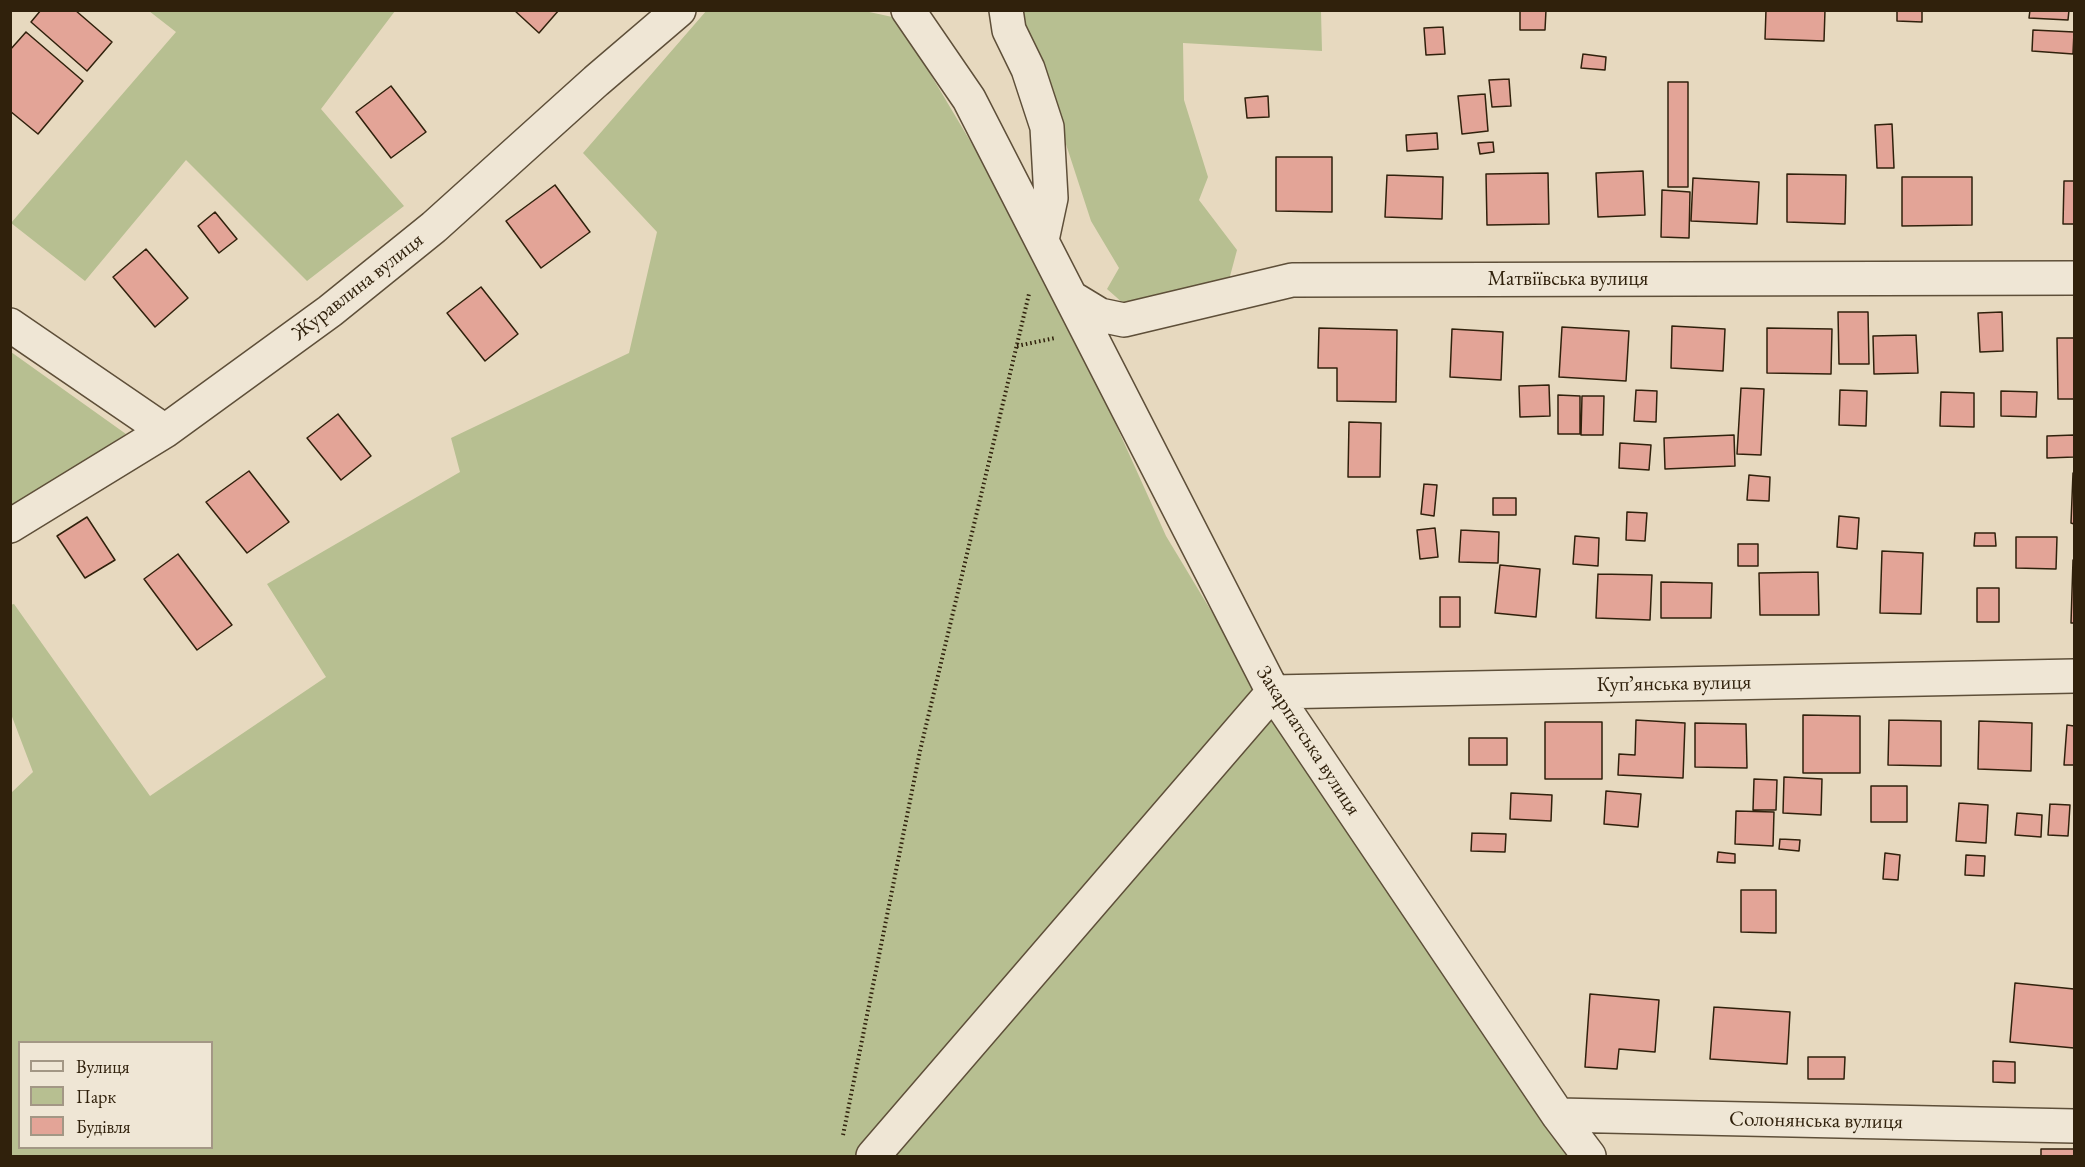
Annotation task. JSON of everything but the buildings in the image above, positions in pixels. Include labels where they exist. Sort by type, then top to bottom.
[{"type":"street","name":"Журавлина вулиця","points":[[10,526],[165,431],[330,311],[425,234],[679,10]]},
{"type":"street","name":"Закарпатська вулиця","points":[[908,10],[969,99],[1273,692],[1558,1115],[1590,1156]]},
{"type":"street","points":[[1006,10],[1008,30],[1028,69],[1047,128],[1051,198],[1042,240]]},
{"type":"street","name":"Матвіївська вулиця","points":[[1072,298],[1100,315],[1124,320],[1292,280],[2074,278]]},
{"type":"street","points":[[10,325],[165,431]]},
{"type":"street","name":"Купʼянська вулиця","points":[[1273,692],[2074,676]]},
{"type":"street","points":[[873,1156],[1273,692]]},
{"type":"street","name":"Солонянська вулиця","points":[[1558,1115],[2074,1126]]},
{"type":"path","points":[[842,1139],[920,751],[1042,240]]},
{"type":"green space","points":[[707,10],[860,10],[897,18],[1044,265],[1166,536],[1260,692],[866,1156],[11,1156],[11,793],[33,772],[11,714],[10,605],[14,604],[150,796],[326,677],[267,584],[460,472],[451,438],[629,353],[657,232],[583,153]]},
{"type":"green space","points":[[149,11],[395,11],[321,109],[404,206],[307,281],[186,160],[85,281],[11,223],[176,32]]},
{"type":"green space","points":[[1024,11],[1321,11],[1322,51],[1183,43],[1184,100],[1208,177],[1199,200],[1237,250],[1229,280],[1124,304],[1107,289],[1119,268],[1091,221],[1024,28]]},
{"type":"green space","points":[[11,352],[126,434],[11,509]]},
{"type":"green space","points":[[1267,713],[1580,1156],[884,1156]]}]
